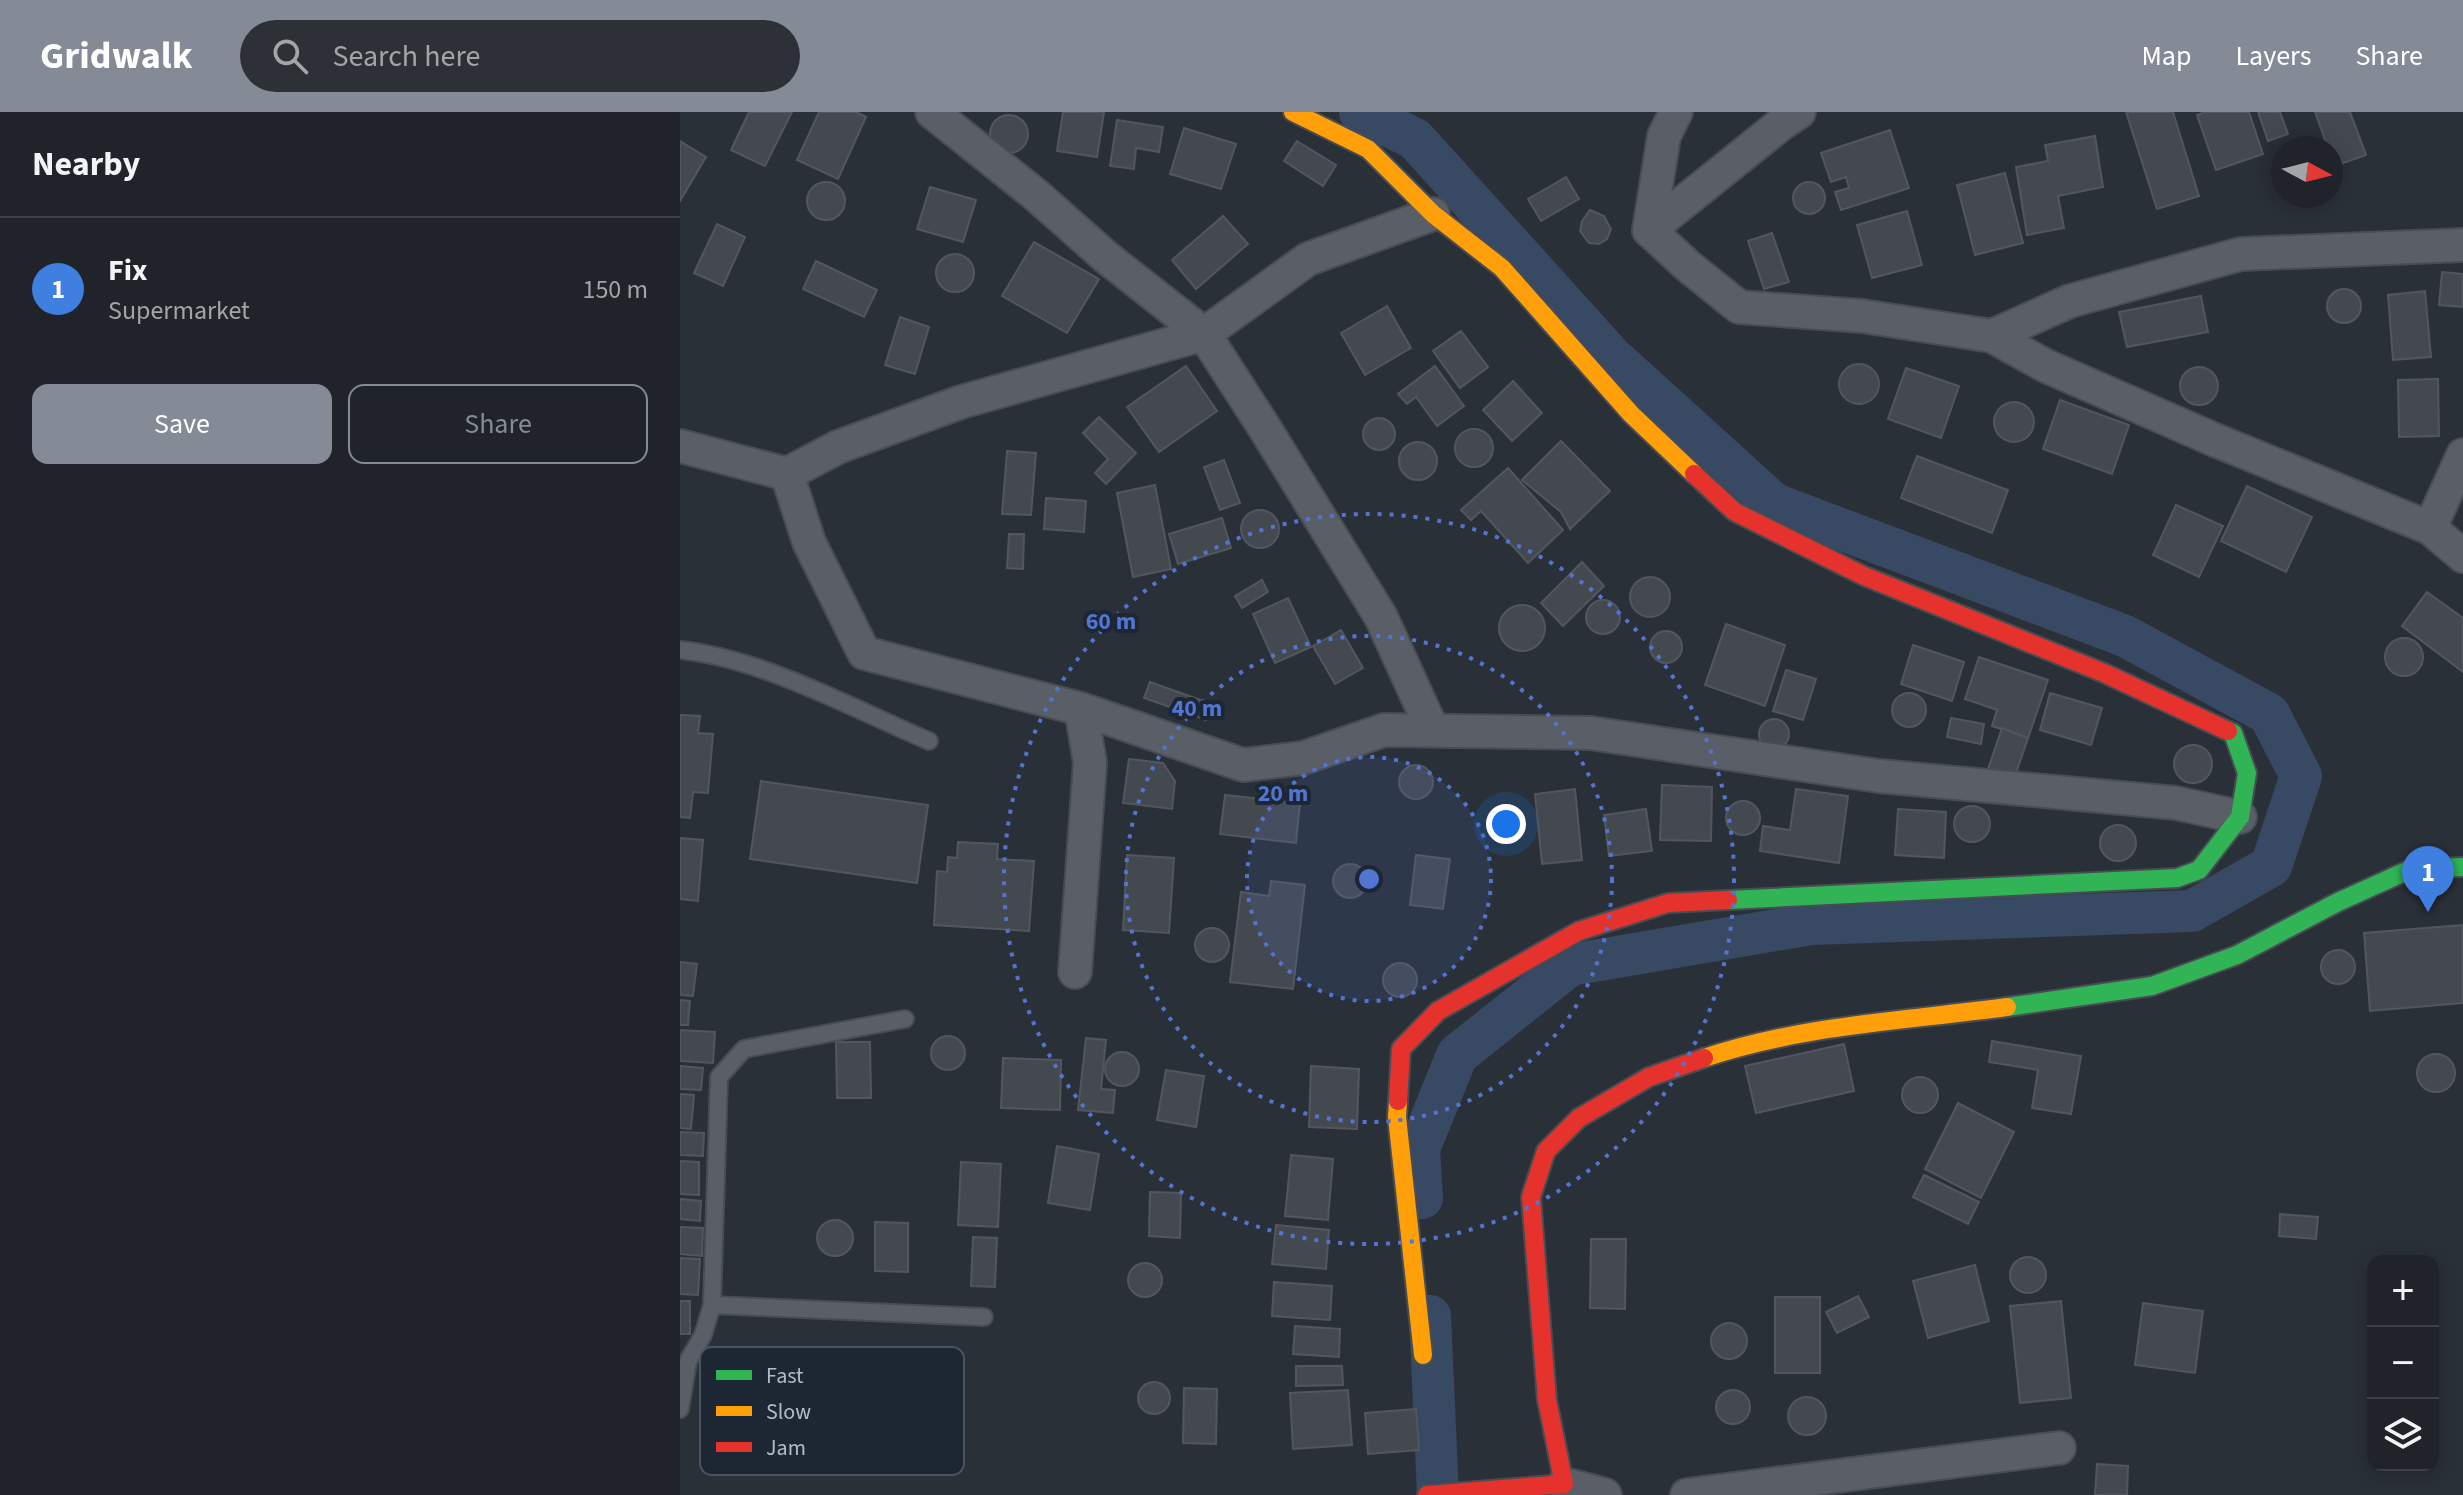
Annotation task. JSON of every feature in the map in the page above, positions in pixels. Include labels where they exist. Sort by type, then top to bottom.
[{"type":"street","points":[[932,112],[1204,334],[1381,617],[1432,729]]},
{"type":"street","points":[[1293,112],[1368,149],[1433,214],[1502,268],[1631,414],[1735,512],[1864,576],[2104,673],[2233,733],[2247,773],[2240,817],[2199,870],[2177,878],[1668,903],[1579,931],[1438,1011],[1401,1049],[1397,1117],[1423,1355]]},
{"type":"street","points":[[1649,230],[1664,136],[1676,112]]},
{"type":"street","points":[[1649,230],[1799,112]]},
{"type":"street","points":[[680,446],[787,474],[838,447],[961,402],[1204,334],[1308,259],[1433,214]]},
{"type":"street","points":[[1649,230],[1739,307],[1862,316],[1992,336],[2074,379],[2430,528],[2463,556]]},
{"type":"street","points":[[1992,336],[2070,301],[2241,254],[2463,245]]},
{"type":"street","points":[[2430,528],[2463,455]]},
{"type":"street","points":[[787,474],[809,542],[864,653],[1081,709],[1243,765],[1303,758],[1384,730],[1590,733],[1879,776],[2176,803],[2240,817]]},
{"type":"street","points":[[1075,972],[1090,763],[1081,709]]},
{"type":"street","points":[[1564,1484],[1547,1400],[1531,1197],[1546,1151],[1579,1118],[1649,1077],[1741,1046],[1828,1028],[2003,1008],[2152,986],[2237,955],[2338,902],[2411,869],[2463,867]]},
{"type":"street","points":[[1687,1495],[2059,1448]]},
{"type":"street","points":[[1427,1495],[1564,1484],[1605,1495]]},
{"type":"lane","points":[[680,650],[703,652],[759,668],[929,741]]},
{"type":"lane","points":[[680,1409],[688,1361],[703,1335],[712,1305],[719,1077],[744,1049],[905,1019]]},
{"type":"lane","points":[[712,1305],[984,1317]]},
{"type":"building","points":[[749,112],[792,112],[765,166],[731,150]]},
{"type":"building","points":[[819,112],[856,112],[866,117],[838,179],[797,160]]},
{"type":"building","points":[[1063,112],[1104,112],[1097,157],[1057,151]]},
{"type":"building","points":[[2126,112],[2173,112],[2199,196],[2157,209]]},
{"type":"building","points":[[2205,112],[2249,112],[2263,154],[2216,170],[2197,115]]},
{"type":"building","points":[[2258,112],[2280,112],[2288,134],[2271,136],[2268,141]]},
{"type":"building","points":[[2315,112],[2350,112],[2366,155],[2343,163],[2343,136],[2324,136]]},
{"type":"building","points":[[1009,115],[1022,121],[1028,134],[1022,147],[1009,153],[996,147],[990,134],[996,121]]},
{"type":"building","points":[[1117,120],[1163,127],[1159,152],[1136,148],[1134,169],[1110,166]]},
{"type":"building","points":[[1184,128],[1236,144],[1221,189],[1170,174]]},
{"type":"building","points":[[1890,130],[1909,188],[1841,210],[1835,192],[1849,188],[1846,177],[1831,182],[1821,153]]},
{"type":"building","points":[[2095,136],[2103,187],[2058,196],[2064,228],[2027,235],[2016,167],[2048,161],[2045,145]]},
{"type":"building","points":[[680,141],[706,157],[680,201]]},
{"type":"building","points":[[1297,141],[1336,165],[1323,186],[1284,161]]},
{"type":"building","points":[[2005,173],[2023,243],[1975,255],[1957,185]]},
{"type":"building","points":[[1566,177],[1579,199],[1541,221],[1528,199]]},
{"type":"building","points":[[826,182],[839,188],[845,201],[839,214],[826,220],[813,214],[807,201],[813,188]]},
{"type":"building","points":[[1809,182],[1821,186],[1825,198],[1821,210],[1809,214],[1797,210],[1793,198],[1797,186]]},
{"type":"building","points":[[930,187],[976,200],[963,242],[917,229]]},
{"type":"building","points":[[1590,210],[1604,216],[1611,229],[1607,239],[1599,244],[1589,243],[1580,231],[1582,221]]},
{"type":"building","points":[[1907,211],[1922,265],[1872,278],[1857,225]]},
{"type":"building","points":[[1223,216],[1248,244],[1196,289],[1172,260]]},
{"type":"building","points":[[717,224],[745,237],[723,286],[694,273]]},
{"type":"building","points":[[1772,233],[1789,282],[1764,289],[1748,241]]},
{"type":"building","points":[[1034,242],[1099,279],[1067,333],[1002,296]]},
{"type":"building","points":[[955,254],[969,259],[974,273],[969,287],[955,292],[941,287],[936,273],[941,259]]},
{"type":"building","points":[[816,261],[877,290],[864,317],[803,289]]},
{"type":"building","points":[[2442,272],[2463,274],[2463,307],[2439,305]]},
{"type":"building","points":[[2344,289],[2356,294],[2361,306],[2356,318],[2344,323],[2332,318],[2327,306],[2332,294]]},
{"type":"building","points":[[2425,291],[2431,357],[2393,360],[2388,295]]},
{"type":"building","points":[[2201,296],[2208,332],[2127,347],[2119,312]]},
{"type":"building","points":[[1387,306],[1411,348],[1365,375],[1341,333]]},
{"type":"building","points":[[900,317],[929,327],[915,374],[885,365]]},
{"type":"building","points":[[1461,331],[1488,367],[1460,388],[1433,351]]},
{"type":"building","points":[[1859,364],[1873,370],[1879,384],[1873,398],[1859,404],[1845,398],[1839,384],[1845,370]]},
{"type":"building","points":[[1186,366],[1217,411],[1159,452],[1127,407]]},
{"type":"building","points":[[1435,366],[1464,406],[1437,426],[1416,397],[1407,404],[1398,394]]},
{"type":"building","points":[[2199,367],[2213,372],[2218,386],[2213,400],[2199,405],[2185,400],[2180,386],[2185,372]]},
{"type":"building","points":[[1906,368],[1959,386],[1941,438],[1888,419]]},
{"type":"building","points":[[2438,379],[2439,436],[2399,437],[2398,380]]},
{"type":"building","points":[[1513,381],[1542,413],[1512,441],[1483,410]]},
{"type":"building","points":[[2060,400],[2129,425],[2112,474],[2043,449]]},
{"type":"building","points":[[2014,402],[2028,408],[2034,422],[2028,436],[2014,442],[2000,436],[1994,422],[2000,408]]},
{"type":"building","points":[[1099,417],[1136,453],[1106,484],[1095,473],[1108,459],[1083,433]]},
{"type":"building","points":[[1379,418],[1390,423],[1395,434],[1390,445],[1379,450],[1368,445],[1363,434],[1368,423]]},
{"type":"building","points":[[1474,429],[1487,435],[1493,448],[1487,461],[1474,467],[1461,461],[1455,448],[1461,435]]},
{"type":"building","points":[[1561,441],[1610,491],[1570,529],[1561,512],[1522,480]]},
{"type":"building","points":[[1418,442],[1431,448],[1437,461],[1431,474],[1418,480],[1405,474],[1399,461],[1405,448]]},
{"type":"building","points":[[1007,451],[1036,453],[1031,515],[1002,514]]},
{"type":"building","points":[[1917,456],[2008,490],[1992,533],[1901,498]]},
{"type":"building","points":[[1224,460],[1240,503],[1220,510],[1204,467]]},
{"type":"building","points":[[1508,468],[1563,530],[1528,563],[1481,511],[1471,520],[1461,510]]},
{"type":"building","points":[[1155,485],[1171,569],[1133,577],[1117,493]]},
{"type":"building","points":[[2247,486],[2312,517],[2286,572],[2221,541]]},
{"type":"building","points":[[1046,498],[1086,501],[1084,532],[1044,529]]},
{"type":"building","points":[[2176,505],[2223,526],[2199,577],[2153,555]]},
{"type":"building","points":[[1260,510],[1273,516],[1279,529],[1273,542],[1260,548],[1247,542],[1241,529],[1247,516]]},
{"type":"building","points":[[1222,518],[1231,548],[1178,564],[1169,534]]},
{"type":"building","points":[[1009,534],[1024,534],[1023,569],[1007,568]]},
{"type":"building","points":[[1582,562],[1604,586],[1563,626],[1541,603]]},
{"type":"building","points":[[1650,577],[1664,583],[1670,597],[1664,611],[1650,617],[1636,611],[1630,597],[1636,583]]},
{"type":"building","points":[[1262,580],[1268,592],[1242,608],[1235,596]]},
{"type":"building","points":[[2427,592],[2463,618],[2463,672],[2402,626]]},
{"type":"building","points":[[1288,598],[1311,647],[1275,663],[1253,614]]},
{"type":"building","points":[[1603,600],[1615,605],[1620,617],[1615,629],[1603,634],[1591,629],[1586,617],[1591,605]]},
{"type":"building","points":[[1522,605],[1538,612],[1545,628],[1538,644],[1522,651],[1506,644],[1499,628],[1506,612]]},
{"type":"building","points":[[1726,624],[1785,645],[1765,706],[1705,685]]},
{"type":"building","points":[[1341,630],[1363,668],[1335,684],[1313,646]]},
{"type":"building","points":[[1666,631],[1677,636],[1682,647],[1677,658],[1666,663],[1655,658],[1650,647],[1655,636]]},
{"type":"building","points":[[2404,638],[2417,644],[2423,657],[2417,670],[2404,676],[2391,670],[2385,657],[2391,644]]},
{"type":"building","points":[[1913,645],[1964,662],[1952,701],[1901,684]]},
{"type":"building","points":[[1979,657],[2048,680],[2028,738],[1992,726],[1997,710],[1965,699]]},
{"type":"building","points":[[1786,670],[1816,679],[1803,720],[1773,711]]},
{"type":"building","points":[[1150,682],[1212,704],[1206,720],[1144,698]]},
{"type":"building","points":[[1909,693],[1921,698],[1926,710],[1921,722],[1909,727],[1897,722],[1892,710],[1897,698]]},
{"type":"building","points":[[2050,693],[2102,708],[2091,745],[2040,730]]},
{"type":"building","points":[[680,715],[700,716],[698,733],[713,734],[708,793],[693,792],[690,818],[680,817]]},
{"type":"building","points":[[1951,718],[1984,724],[1981,744],[1947,737]]},
{"type":"building","points":[[1774,719],[1785,723],[1789,734],[1785,745],[1774,749],[1763,745],[1759,734],[1763,723]]},
{"type":"building","points":[[2002,728],[2028,738],[2012,785],[1986,775]]},
{"type":"building","points":[[2193,745],[2207,750],[2212,764],[2207,778],[2193,783],[2179,778],[2174,764],[2179,750]]},
{"type":"building","points":[[1129,759],[1163,763],[1175,781],[1172,809],[1123,803]]},
{"type":"building","points":[[1416,765],[1428,770],[1433,782],[1428,794],[1416,799],[1404,794],[1399,782],[1404,770]]},
{"type":"building","points":[[761,781],[928,805],[917,883],[750,859]]},
{"type":"building","points":[[1662,785],[1712,787],[1711,841],[1660,840]]},
{"type":"building","points":[[1575,789],[1582,860],[1542,864],[1535,794]]},
{"type":"building","points":[[1796,789],[1848,796],[1839,863],[1760,851],[1763,826],[1790,830]]},
{"type":"building","points":[[1225,795],[1300,803],[1296,843],[1220,834]]},
{"type":"building","points":[[1743,801],[1755,806],[1760,818],[1755,830],[1743,835],[1731,830],[1726,818],[1731,806]]},
{"type":"building","points":[[1972,806],[1985,811],[1990,824],[1985,837],[1972,842],[1959,837],[1954,824],[1959,811]]},
{"type":"building","points":[[1646,809],[1652,851],[1609,856],[1604,815]]},
{"type":"building","points":[[1898,809],[1946,812],[1944,858],[1895,855]]},
{"type":"building","points":[[2118,825],[2131,830],[2136,843],[2131,856],[2118,861],[2105,856],[2100,843],[2105,830]]},
{"type":"building","points":[[680,838],[703,840],[698,901],[680,899]]},
{"type":"building","points":[[958,842],[998,844],[997,859],[1034,861],[1029,931],[934,925],[937,871],[947,872],[948,857],[957,858]]},
{"type":"building","points":[[1127,855],[1174,858],[1169,933],[1123,930]]},
{"type":"building","points":[[1416,855],[1450,859],[1443,909],[1410,905]]},
{"type":"building","points":[[1350,864],[1362,869],[1367,881],[1362,893],[1350,898],[1338,893],[1333,881],[1338,869]]},
{"type":"building","points":[[1271,881],[1305,885],[1293,989],[1230,982],[1241,892],[1269,896]]},
{"type":"building","points":[[2463,925],[2463,1003],[2370,1011],[2364,933]]},
{"type":"building","points":[[1212,928],[1224,933],[1229,945],[1224,957],[1212,962],[1200,957],[1195,945],[1200,933]]},
{"type":"building","points":[[2338,950],[2350,955],[2355,967],[2350,979],[2338,984],[2326,979],[2321,967],[2326,955]]},
{"type":"building","points":[[680,962],[697,964],[693,996],[680,995]]},
{"type":"building","points":[[1400,963],[1412,968],[1417,980],[1412,992],[1400,997],[1388,992],[1383,980],[1388,968]]},
{"type":"building","points":[[680,1000],[690,1001],[688,1025],[680,1025]]},
{"type":"building","points":[[680,1030],[715,1032],[713,1063],[680,1061]]},
{"type":"building","points":[[948,1036],[960,1041],[965,1053],[960,1065],[948,1070],[936,1065],[931,1053],[936,1041]]},
{"type":"building","points":[[1086,1038],[1106,1040],[1101,1089],[1115,1090],[1113,1113],[1078,1110]]},
{"type":"building","points":[[1992,1041],[2081,1056],[2071,1114],[2032,1108],[2038,1070],[1989,1062]]},
{"type":"building","points":[[836,1042],[870,1042],[871,1098],[837,1098]]},
{"type":"building","points":[[1844,1044],[1854,1091],[1756,1113],[1745,1066]]},
{"type":"building","points":[[1122,1052],[1134,1057],[1139,1069],[1134,1081],[1122,1086],[1110,1081],[1105,1069],[1110,1057]]},
{"type":"building","points":[[2436,1054],[2450,1059],[2455,1073],[2450,1087],[2436,1092],[2422,1087],[2417,1073],[2422,1059]]},
{"type":"building","points":[[1003,1058],[1061,1060],[1060,1110],[1001,1108]]},
{"type":"building","points":[[680,1066],[703,1068],[701,1090],[680,1089]]},
{"type":"building","points":[[1311,1066],[1359,1069],[1357,1129],[1309,1127]]},
{"type":"building","points":[[1166,1070],[1204,1076],[1196,1127],[1157,1120]]},
{"type":"building","points":[[1920,1077],[1933,1082],[1938,1095],[1933,1108],[1920,1113],[1907,1108],[1902,1095],[1907,1082]]},
{"type":"building","points":[[680,1094],[694,1095],[691,1129],[680,1128]]},
{"type":"building","points":[[1958,1103],[2014,1132],[1981,1198],[1925,1169]]},
{"type":"building","points":[[680,1132],[704,1133],[703,1156],[680,1155]]},
{"type":"building","points":[[1057,1146],[1099,1154],[1090,1210],[1048,1203]]},
{"type":"building","points":[[1291,1155],[1333,1159],[1328,1220],[1285,1216]]},
{"type":"building","points":[[680,1161],[699,1162],[699,1195],[680,1194]]},
{"type":"building","points":[[961,1162],[1001,1164],[998,1227],[958,1225]]},
{"type":"building","points":[[1924,1175],[1979,1202],[1968,1224],[1913,1197]]},
{"type":"building","points":[[1150,1192],[1181,1193],[1180,1238],[1149,1236]]},
{"type":"building","points":[[680,1199],[701,1201],[700,1221],[680,1219]]},
{"type":"building","points":[[2280,1214],[2318,1217],[2316,1239],[2279,1236]]},
{"type":"building","points":[[835,1220],[848,1225],[853,1238],[848,1251],[835,1256],[822,1251],[817,1238],[822,1225]]},
{"type":"building","points":[[875,1222],[908,1223],[908,1272],[875,1271]]},
{"type":"building","points":[[1276,1225],[1329,1230],[1326,1269],[1272,1264]]},
{"type":"building","points":[[680,1227],[703,1228],[702,1256],[680,1254]]},
{"type":"building","points":[[973,1237],[997,1238],[995,1287],[971,1286]]},
{"type":"building","points":[[1591,1239],[1626,1239],[1625,1309],[1590,1308]]},
{"type":"building","points":[[2028,1257],[2041,1262],[2046,1275],[2041,1288],[2028,1293],[2015,1288],[2010,1275],[2015,1262]]},
{"type":"building","points":[[680,1258],[700,1259],[698,1295],[680,1294]]},
{"type":"building","points":[[1145,1263],[1157,1268],[1162,1280],[1157,1292],[1145,1297],[1133,1292],[1128,1280],[1133,1268]]},
{"type":"building","points":[[1975,1265],[1989,1321],[1928,1338],[1913,1281]]},
{"type":"building","points":[[1274,1282],[1332,1286],[1330,1320],[1272,1316]]},
{"type":"building","points":[[1858,1296],[1869,1317],[1837,1333],[1826,1312]]},
{"type":"building","points":[[1775,1297],[1820,1297],[1820,1373],[1775,1373]]},
{"type":"building","points":[[680,1301],[690,1301],[690,1334],[680,1334]]},
{"type":"building","points":[[2061,1301],[2071,1398],[2020,1403],[2010,1306]]},
{"type":"building","points":[[2143,1303],[2203,1311],[2195,1373],[2135,1365]]},
{"type":"building","points":[[1729,1323],[1742,1328],[1747,1341],[1742,1354],[1729,1359],[1716,1354],[1711,1341],[1716,1328]]},
{"type":"building","points":[[1295,1326],[1340,1329],[1339,1357],[1293,1354]]},
{"type":"building","points":[[1296,1366],[1342,1366],[1343,1385],[1296,1386]]},
{"type":"building","points":[[1154,1382],[1165,1387],[1170,1398],[1165,1409],[1154,1414],[1143,1409],[1138,1398],[1143,1387]]},
{"type":"building","points":[[1184,1388],[1217,1389],[1216,1444],[1183,1443]]},
{"type":"building","points":[[1348,1390],[1352,1445],[1293,1449],[1290,1393]]},
{"type":"building","points":[[1733,1390],[1745,1395],[1750,1407],[1745,1419],[1733,1424],[1721,1419],[1716,1407],[1721,1395]]},
{"type":"building","points":[[1807,1397],[1820,1403],[1826,1416],[1820,1429],[1807,1435],[1794,1429],[1788,1416],[1794,1403]]},
{"type":"building","points":[[1416,1409],[1419,1450],[1368,1454],[1365,1413]]},
{"type":"building","points":[[2097,1464],[2128,1466],[2127,1495],[2095,1495]]},
{"type":"waterway","points":[[1360,112],[1415,139],[1611,356],[1774,504],[2125,636],[2269,714],[2301,776],[2271,866],[2192,911],[1811,924],[1570,965],[1457,1055],[1419,1149],[1422,1198]]},
{"type":"waterway","points":[[1430,1316],[1438,1495]]},
{"type":"traffic: fast","points":[[1728,900],[2177,878],[2199,870],[2240,817],[2247,773],[2233,733],[2228,731]]},
{"type":"traffic: fast","points":[[2007,1007],[2152,986],[2237,955],[2338,902],[2411,869],[2463,867]]},
{"type":"traffic: slow","points":[[1293,112],[1368,149],[1433,214],[1502,268],[1631,414],[1694,474]]},
{"type":"traffic: slow","points":[[1704,1058],[1816,1031],[2007,1007]]},
{"type":"traffic: slow","points":[[1398,1101],[1397,1117],[1423,1355]]},
{"type":"traffic: jam","points":[[1694,474],[1735,512],[1864,576],[2104,673],[2228,731]]},
{"type":"traffic: jam","points":[[1398,1101],[1401,1049],[1438,1011],[1579,931],[1668,903],[1728,900]]},
{"type":"traffic: jam","points":[[1427,1495],[1564,1484],[1547,1400],[1531,1197],[1546,1151],[1579,1118],[1649,1077],[1704,1058]]},
{"type":"place","name":"Fix","points":[[2428,912]]}]
